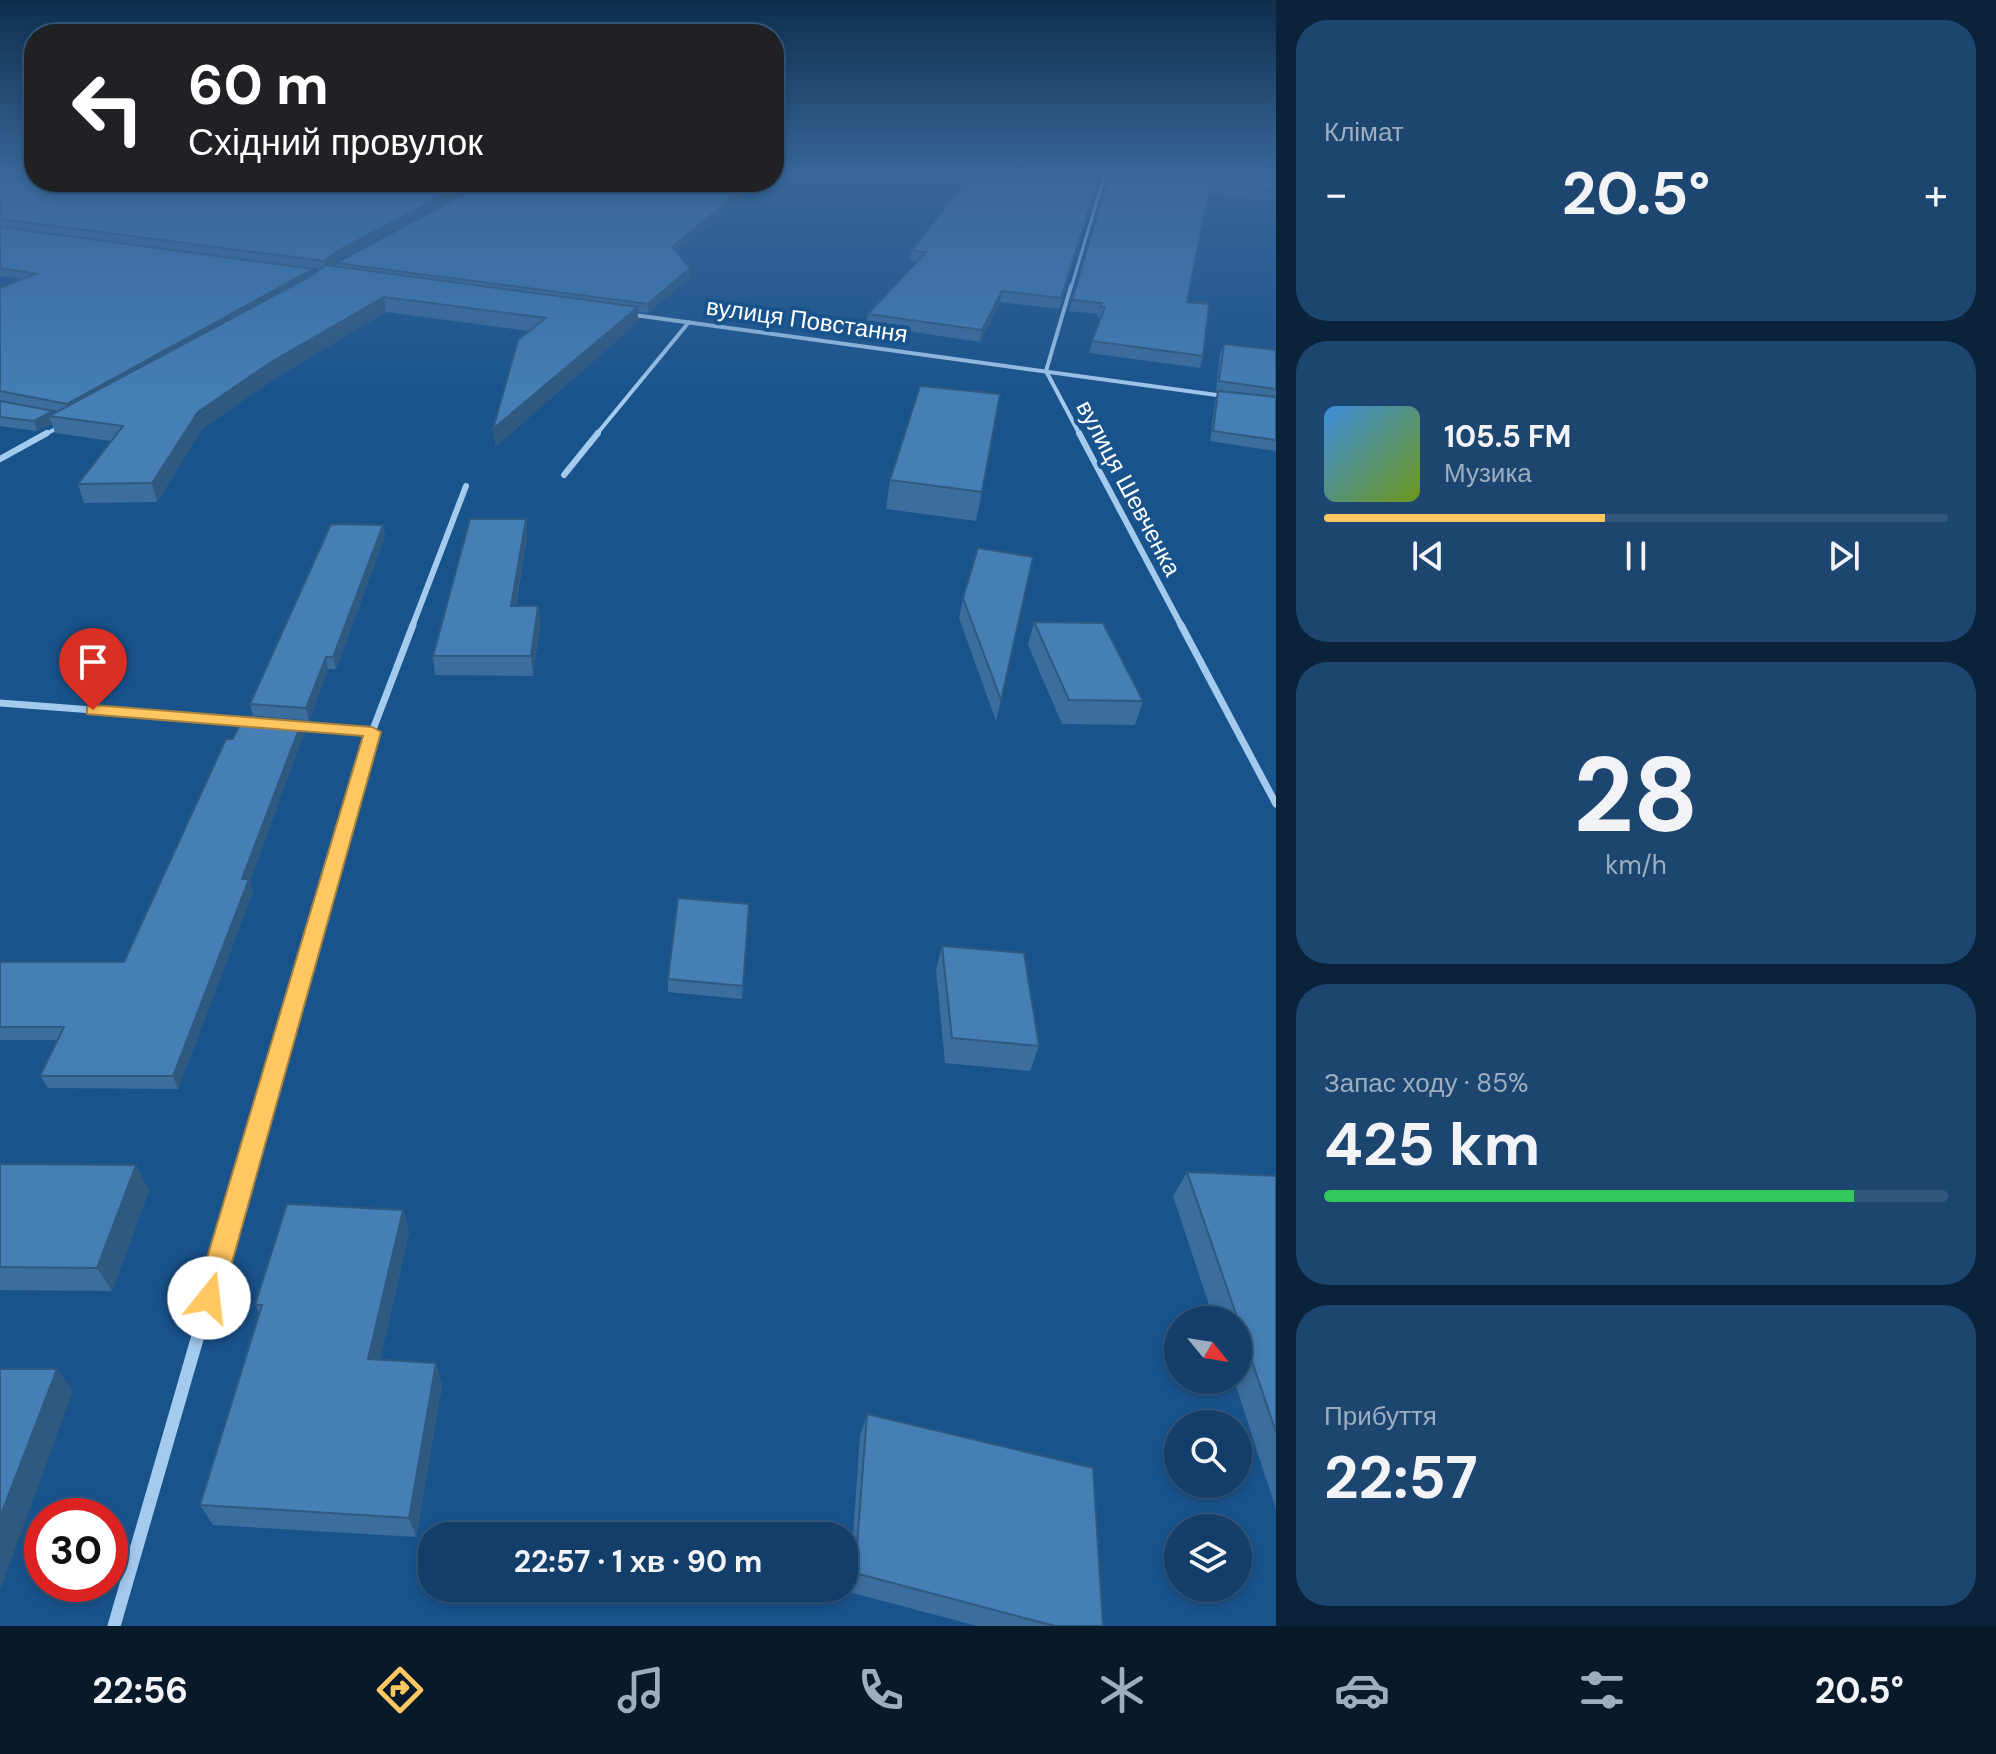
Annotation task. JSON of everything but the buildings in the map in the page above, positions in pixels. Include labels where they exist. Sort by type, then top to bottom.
[{"type":"street","points":[[1046,371],[1082,250]]},
{"type":"street","name":"вулиця Повстання","points":[[626,314],[1230,397]]},
{"type":"street","points":[[564,475],[689,322]]},
{"type":"street","name":"вулиця Шевченка","points":[[1046,371],[1276,804]]},
{"type":"street","points":[[0,459],[73,420],[58,417]]},
{"type":"street","points":[[114,1626],[372,732],[466,486]]},
{"type":"street","points":[[0,703],[264,723]]},
{"type":"street","points":[[279,724],[372,732]]},
{"type":"route","points":[[93,710],[372,732],[209,1298]]}]
